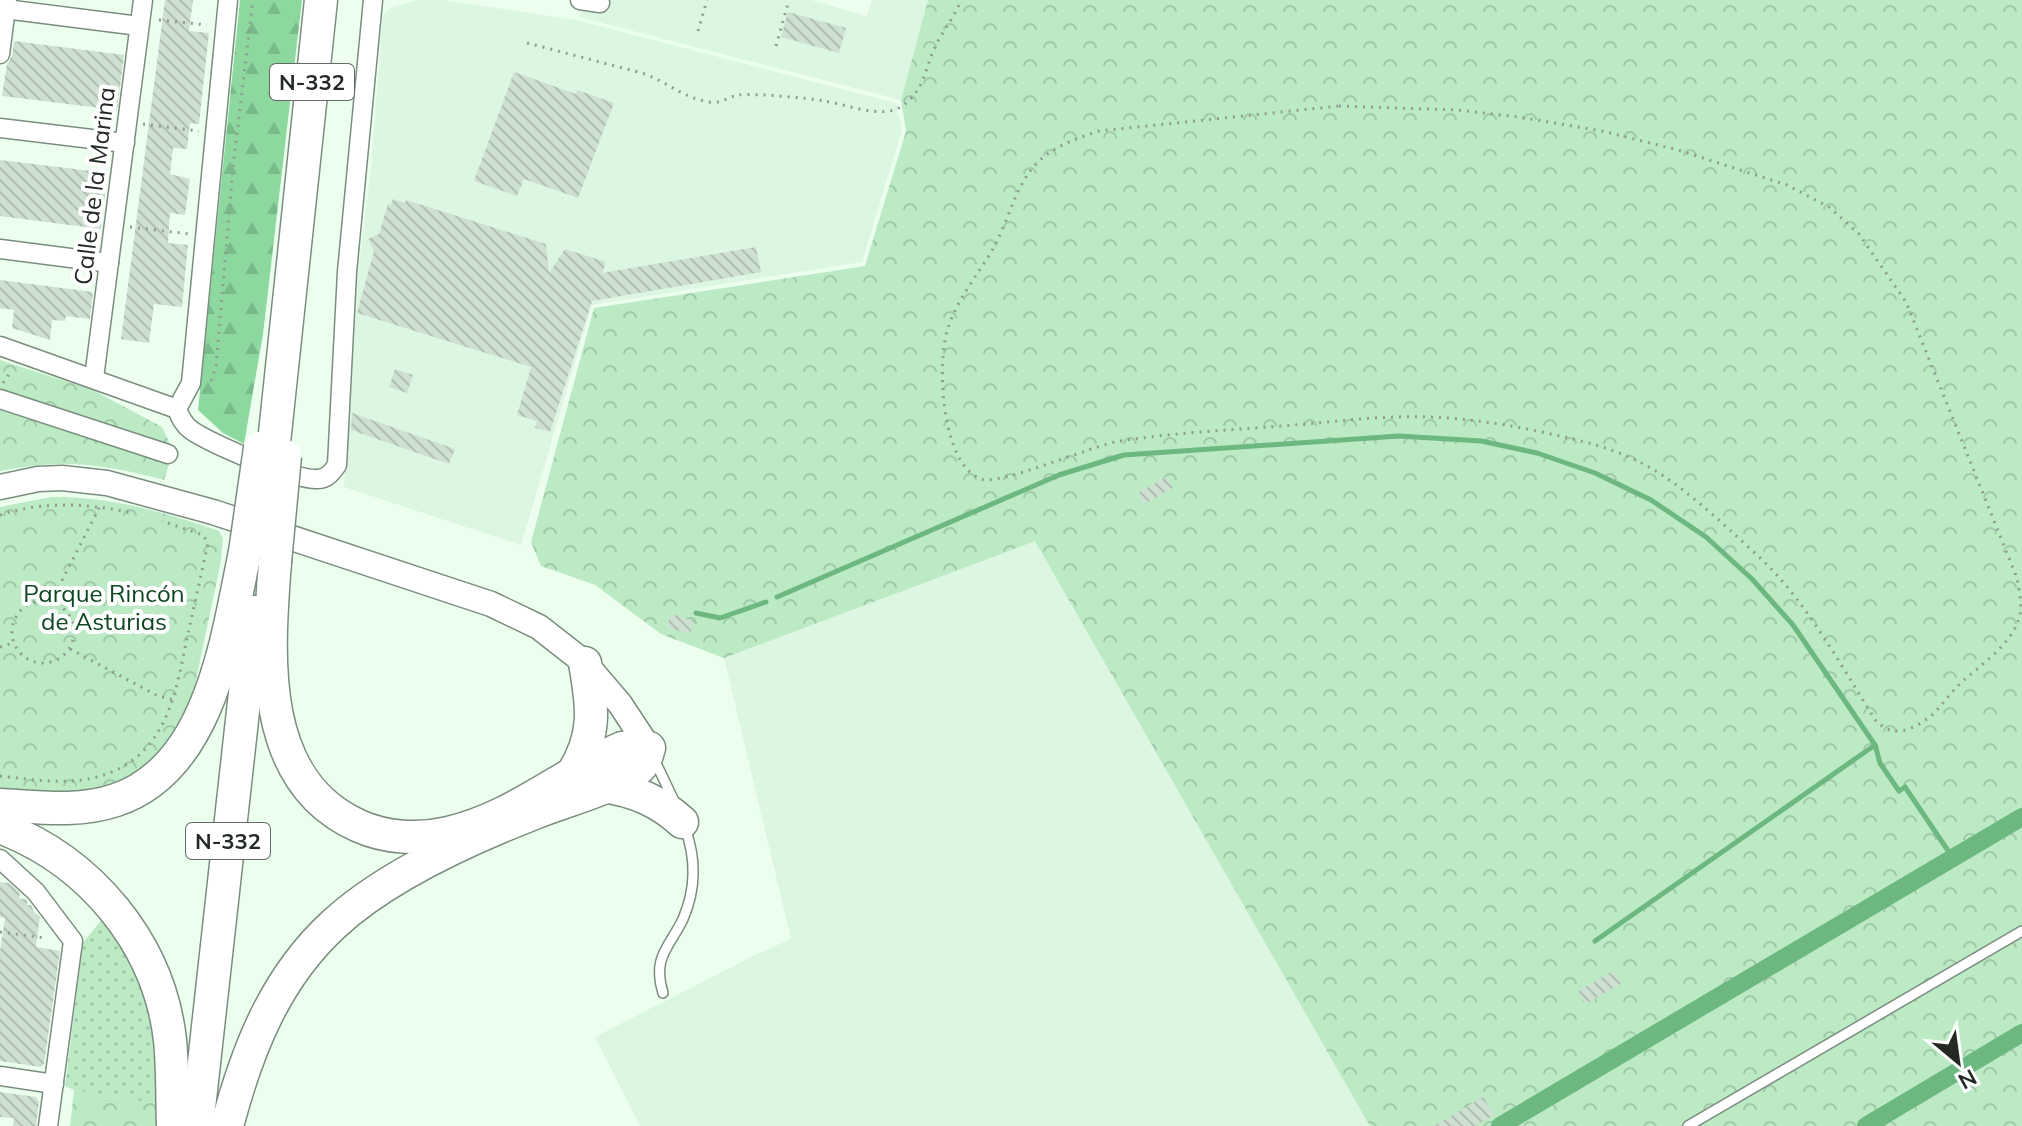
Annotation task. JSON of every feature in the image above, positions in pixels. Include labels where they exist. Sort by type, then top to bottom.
[{"type":"highway","name":"N-332","points":[[197,1126],[321,0]]},
{"type":"highway","points":[[273,452],[306,204],[303,164]]},
{"type":"highway","points":[[227,1126],[242,1070],[268,1008],[307,952],[335,923],[400,877],[468,842],[637,771],[644,763],[649,748],[622,748],[510,811],[464,829],[429,837],[381,834],[357,825],[335,813],[308,788],[297,774],[280,734],[260,557]]},
{"type":"highway","points":[[0,805],[56,809],[114,801],[144,787],[173,763],[192,736],[260,557]]},
{"type":"highway","points":[[571,776],[582,758],[592,726],[585,663]]},
{"type":"highway","points":[[603,786],[646,797],[669,810],[682,822]]},
{"type":"highway","points":[[0,827],[41,846],[92,883],[142,950],[156,982],[170,1041],[173,1126]]},
{"type":"street","points":[[177,409],[191,383],[228,0]]},
{"type":"street","points":[[0,346],[177,409],[184,424],[191,430],[227,449],[315,480],[331,474],[337,465],[347,272],[373,0]]},
{"type":"street","points":[[580,0],[600,3]]},
{"type":"street","points":[[0,54],[6,4],[141,15]]},
{"type":"street","name":"Calle de la Marina","points":[[94,378],[141,15]]},
{"type":"street","points":[[0,128],[125,143]]},
{"type":"street","points":[[0,249],[109,263]]},
{"type":"street","points":[[0,399],[168,454]]},
{"type":"street","points":[[0,487],[38,479],[87,479],[213,512],[491,604],[539,627],[585,663],[620,704],[649,748]]},
{"type":"street","points":[[0,859],[36,892],[73,941],[48,1126]]},
{"type":"street","points":[[0,1076],[54,1084]]},
{"type":"lane","points":[[649,748],[690,842],[694,868],[693,888],[681,923],[661,956],[659,981],[663,993]]},
{"type":"lane","points":[[1688,1126],[2022,931]]},
{"type":"path","points":[[204,384],[213,378],[216,367],[233,167],[253,0]]},
{"type":"path","points":[[698,31],[707,0]]},
{"type":"path","points":[[776,46],[789,0]]},
{"type":"path","points":[[527,43],[642,73],[660,79],[673,90],[711,102],[741,95],[822,101],[888,111],[903,105],[917,92],[934,49],[961,0]]},
{"type":"path","points":[[141,15],[211,26]]},
{"type":"path","points":[[1339,106],[1457,110],[1519,117],[1602,131],[1678,150],[1787,185],[1829,207],[1859,234],[1906,302],[2017,578],[2021,616],[1994,655],[1930,716],[1913,727],[1899,731],[1886,729],[1876,721],[1803,607],[1781,579],[1672,481],[1607,449],[1514,425],[1398,417],[1118,442],[1073,453],[1005,478],[984,480],[969,472],[947,430],[944,341],[961,299],[1008,218],[1020,186],[1040,161],[1068,141],[1099,131],[1339,106]]},
{"type":"path","points":[[127,122],[215,133]]},
{"type":"path","points":[[114,226],[192,234]]},
{"type":"path","points":[[0,388],[16,363]]},
{"type":"path","points":[[0,515],[38,506],[100,506],[131,513]]},
{"type":"path","points":[[51,602],[100,506]]},
{"type":"path","points":[[0,776],[63,782],[110,773],[147,748],[161,730],[175,700],[208,543],[203,535],[159,520]]},
{"type":"path","points":[[51,602],[70,615],[74,638],[70,649],[62,657],[40,664],[28,660],[13,643],[12,624],[16,615],[31,603],[51,602]]},
{"type":"path","points":[[0,647],[13,643]]},
{"type":"path","points":[[70,649],[158,696],[175,700]]},
{"type":"path","points":[[0,932],[45,938]]},
{"type":"shaded area","points":[[419,0],[444,0],[576,20],[896,103],[902,130],[862,262],[592,305],[521,545],[344,487],[355,296],[371,168],[383,15],[391,7]]},
{"type":"shaded area","points":[[584,0],[811,0],[867,16],[872,0],[928,0],[901,100],[579,17]]},
{"type":"shaded area","points":[[987,502],[2022,1126],[640,1126],[595,1037],[791,939],[724,658],[661,633]]},
{"type":"green space","points":[[240,0],[302,0],[263,334],[244,444],[223,433],[198,410]]},
{"type":"green space","points":[[928,0],[2022,0],[2022,1126],[1370,1126],[1035,541],[724,658],[661,634],[595,585],[541,566],[531,542],[594,308],[865,266],[906,131],[901,100]]},
{"type":"green space","points":[[0,360],[93,390],[162,427],[170,444],[175,446],[164,480],[83,465],[44,465],[0,471]]},
{"type":"green space","name":"Parque Rincón de Asturias","points":[[51,497],[94,499],[136,506],[219,531],[223,538],[221,561],[192,699],[171,744],[133,778],[86,796],[0,794],[0,507]]},
{"type":"green space","points":[[102,919],[128,950],[147,997],[154,1023],[158,1104],[65,1086],[83,943]]},
{"type":"green space","points":[[74,1090],[158,1104],[157,1126],[70,1126]]},
{"type":"building","points":[[165,0],[193,0],[189,31],[209,33],[199,124],[190,123],[187,149],[173,148],[170,174],[190,179],[185,215],[170,213],[168,243],[188,245],[182,307],[154,304],[149,343],[121,339]]},
{"type":"building","points":[[788,12],[846,28],[839,53],[781,37]]},
{"type":"building","points":[[14,41],[124,55],[117,110],[2,96]]},
{"type":"building","points":[[514,72],[576,94],[577,90],[614,103],[578,198],[524,179],[517,196],[474,181]]},
{"type":"building","points":[[0,160],[108,173],[101,229],[0,216]]},
{"type":"building","points":[[393,199],[405,203],[406,200],[546,244],[549,273],[565,249],[606,262],[602,273],[756,247],[761,272],[592,301],[550,432],[535,428],[537,421],[517,415],[531,367],[357,313],[374,251],[368,239],[379,234],[388,204],[391,205]]},
{"type":"building","points":[[0,280],[93,292],[90,319],[66,316],[65,321],[52,320],[50,340],[12,328],[14,310],[0,308]]},
{"type":"building","points":[[395,369],[413,375],[407,393],[389,387]]},
{"type":"building","points":[[352,413],[455,449],[449,464],[351,430]]},
{"type":"building","points":[[1166,477],[1173,488],[1144,504],[1138,493]]},
{"type":"building","points":[[671,614],[694,621],[690,634],[667,627]]},
{"type":"building","points":[[0,882],[9,883],[20,893],[19,898],[27,900],[27,905],[31,905],[40,917],[36,947],[60,951],[44,1064],[41,1067],[0,1061],[0,951],[5,918],[0,917]]},
{"type":"building","points":[[1613,971],[1621,984],[1586,1004],[1578,991]]},
{"type":"building","points":[[0,1092],[36,1097],[39,1102],[36,1126],[13,1126],[14,1118],[0,1117]]},
{"type":"building","points":[[1483,1097],[1494,1115],[1475,1126],[1434,1126]]},
{"type":"waterway","points":[[777,597],[1059,475],[1124,455],[1399,436],[1481,441],[1537,453],[1595,473],[1651,500],[1706,537],[1752,579],[1793,625],[1875,745],[1880,763],[1899,791],[1905,787],[1953,858]]},
{"type":"waterway","points":[[696,613],[720,618],[766,602]]},
{"type":"waterway","points":[[1595,941],[1875,745]]},
{"type":"waterway","points":[[1500,1126],[2022,817]]},
{"type":"waterway","points":[[1866,1126],[2022,1033]]}]
